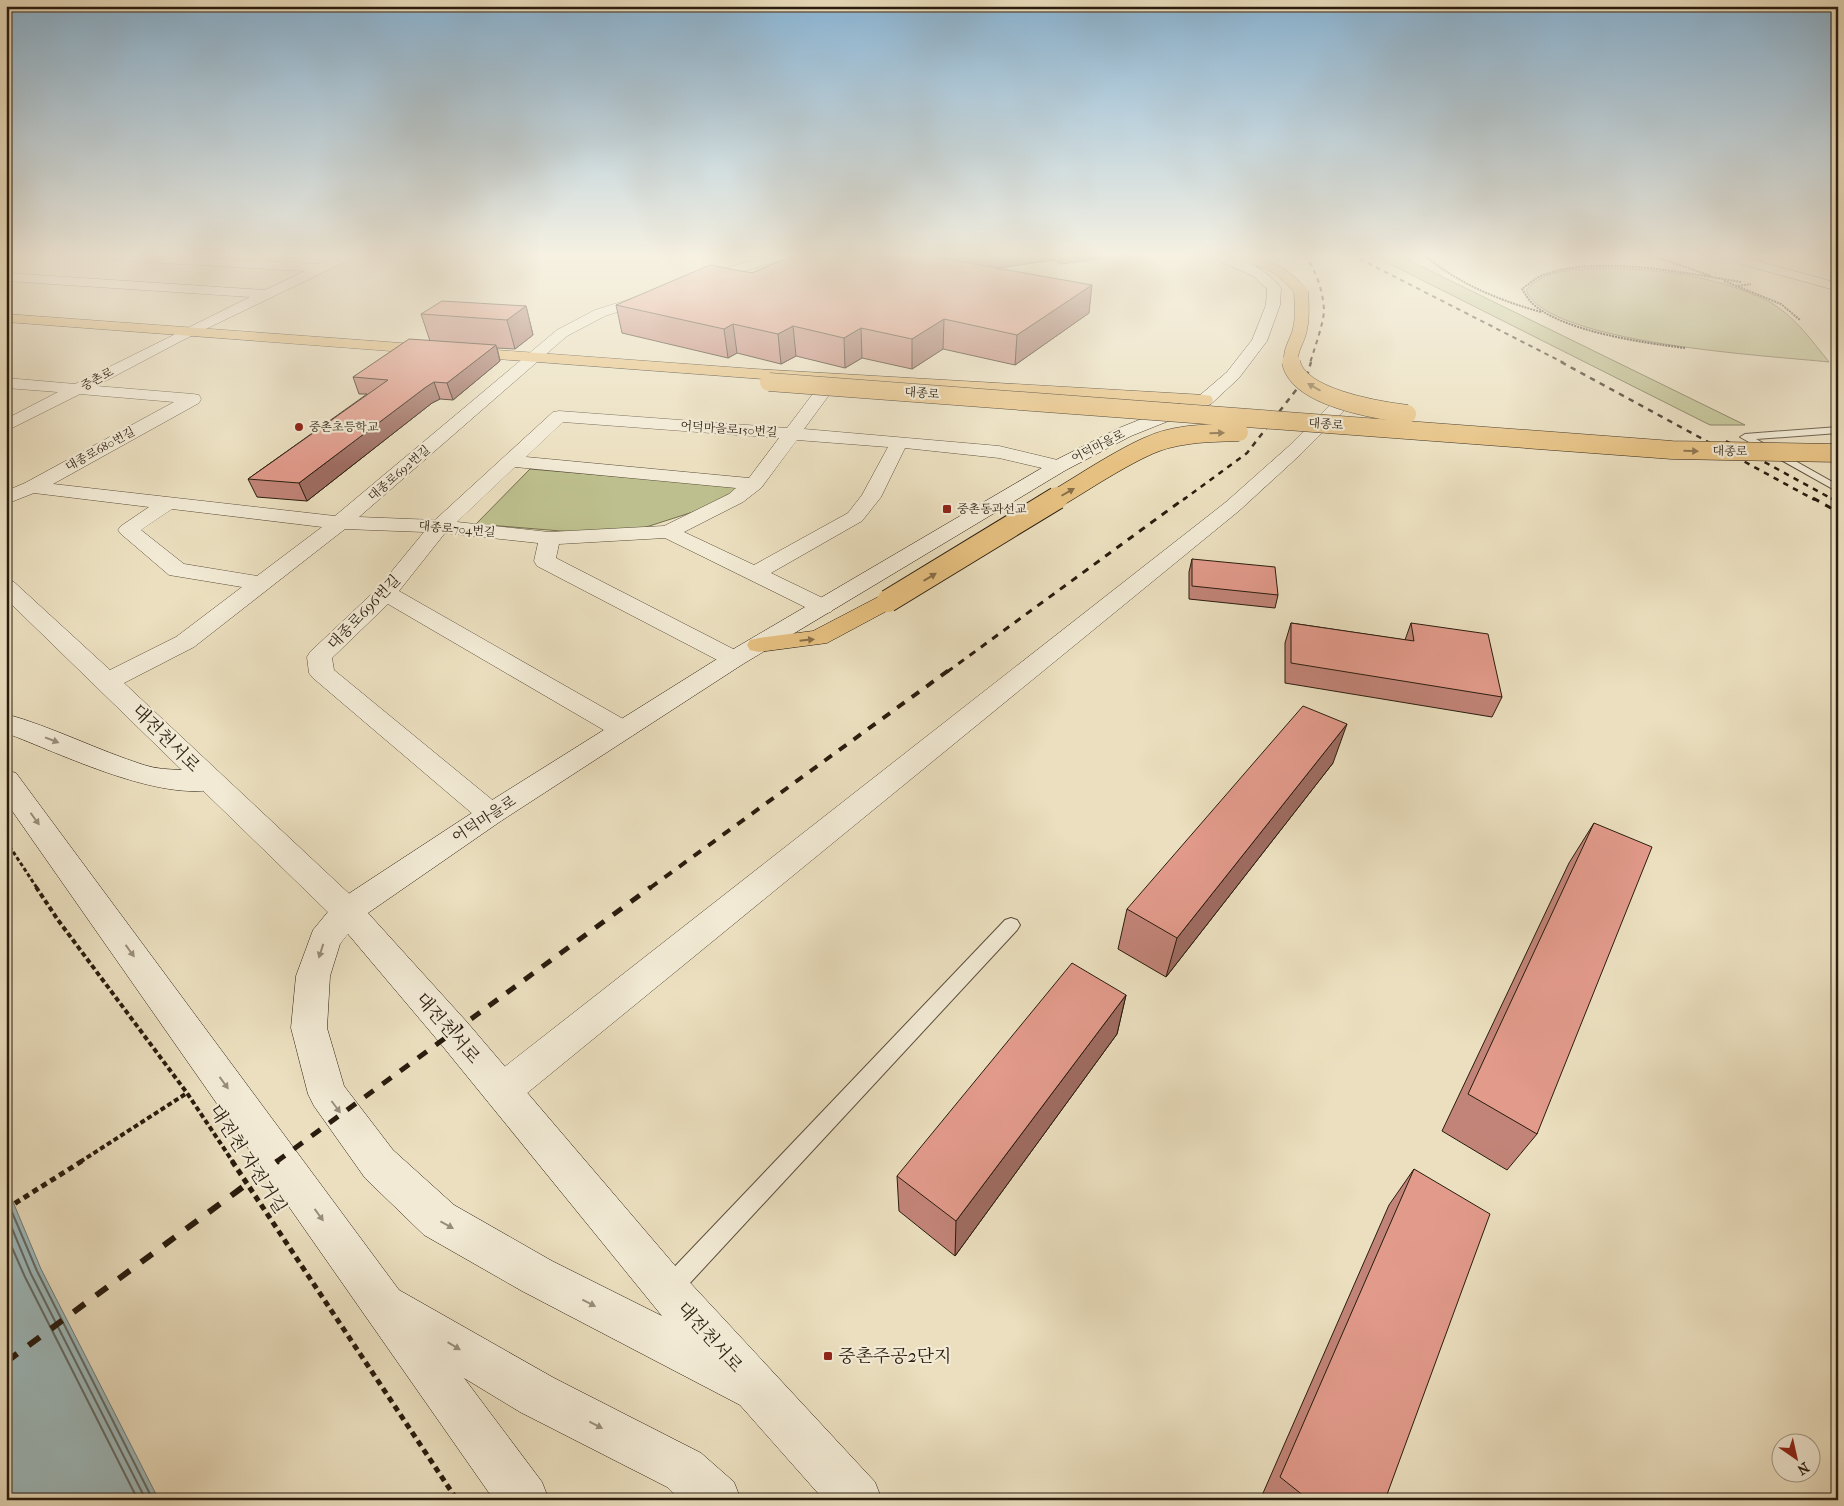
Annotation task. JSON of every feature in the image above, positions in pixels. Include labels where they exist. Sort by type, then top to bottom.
[{"type":"main road","name":"대종로","points":[[29,325],[184,334]]},
{"type":"main road","name":"대종로","points":[[87,325],[1464,430],[1672,450],[1838,453]]},
{"type":"main road","points":[[1300,325],[1290,355],[1290,367],[1299,377],[1328,395],[1351,403],[1464,430]]},
{"type":"main road","points":[[1163,418],[824,391],[754,384],[751,377],[1205,400]]},
{"type":"main road","points":[[759,645],[819,638],[888,602],[1052,501],[1149,445],[1176,438],[1218,433],[1275,431],[1360,436],[1464,430]]},
{"type":"main road","name":"대종로","points":[[1464,430],[1652,437],[1809,440],[1838,438]]},
{"type":"street","name":"중촌로","points":[[6,426],[202,325]]},
{"type":"street","name":"대종로692번길","points":[[109,681],[185,642],[340,523],[562,333],[575,325]]},
{"type":"street","name":"어덕마을로","points":[[758,1390],[537,1276],[439,1220],[379,1164],[327,1094],[309,1028],[314,976],[325,938],[347,910],[492,814],[734,659],[1059,466],[1124,432],[1205,400],[1232,375],[1259,341],[1265,325]]},
{"type":"street","points":[[6,383],[77,389]]},
{"type":"street","name":"대종로680번길","points":[[6,498],[32,487],[193,399],[77,389]]},
{"type":"street","name":"대종로704번길","points":[[32,487],[340,523],[440,526],[549,538],[668,532],[736,498],[754,484],[824,391]]},
{"type":"street","points":[[502,1091],[1233,506],[1295,450],[1340,405]]},
{"type":"street","name":"어덕마을로150번길","points":[[559,416],[899,442],[999,452],[1059,466]]},
{"type":"street","name":"대종로696번길","points":[[492,814],[322,673],[319,658],[386,593],[440,526],[559,416]]},
{"type":"street","points":[[754,574],[855,517],[871,497],[899,442]]},
{"type":"street","points":[[510,461],[754,484]]},
{"type":"street","points":[[170,502],[128,530],[177,570],[260,584]]},
{"type":"street","points":[[668,532],[823,607]]},
{"type":"street","points":[[549,538],[545,561],[734,659]]},
{"type":"street","name":"대전천서로","points":[[6,587],[109,681],[210,781],[347,910],[502,1091],[668,1290],[857,1500]]},
{"type":"street","points":[[386,593],[623,730]]},
{"type":"street","points":[[6,723],[142,774],[179,780],[210,781]]},
{"type":"street","points":[[6,780],[524,1500]]},
{"type":"street","points":[[382,1303],[537,1395],[684,1470],[716,1500]]},
{"type":"lane","points":[[1838,430],[1746,437],[1838,489]]},
{"type":"lane","points":[[668,1290],[1011,925]]},
{"type":"path","points":[[1580,325],[1608,335],[1639,342],[1685,348]]},
{"type":"path","name":"대전천 자전거길","points":[[6,841],[58,920],[188,1093],[457,1500]]},
{"type":"path","points":[[6,1209],[188,1093]]},
{"type":"green space","points":[[1512,325],[1541,325],[1745,425],[1710,425]]},
{"type":"green space","points":[[1582,325],[1798,325],[1829,362],[1714,351],[1616,335]]},
{"type":"green space","points":[[530,469],[743,487],[696,511],[640,529],[573,532],[476,524]]},
{"type":"water","points":[[6,1185],[41,1269],[159,1500],[6,1500]]},
{"type":"building","points":[[707,325],[731,325],[724,329]]},
{"type":"building","points":[[739,325],[934,325],[912,339],[861,328],[844,338],[793,326],[778,334]]},
{"type":"building","points":[[973,325],[1032,325],[1017,335]]},
{"type":"building","points":[[409,339],[496,345],[447,383],[434,382],[426,387],[299,483],[248,479],[388,380],[353,377]]},
{"type":"building","points":[[1192,559],[1275,567],[1278,595],[1192,586]]},
{"type":"building","points":[[1291,623],[1414,641],[1411,623],[1488,634],[1502,697],[1291,663]]},
{"type":"building","points":[[1303,706],[1347,724],[1177,938],[1127,909]]},
{"type":"building","points":[[1594,823],[1652,847],[1537,1134],[1468,1094]]},
{"type":"building","points":[[1072,963],[1126,995],[956,1221],[897,1176]]},
{"type":"building","points":[[1414,1169],[1490,1214],[1385,1500],[1309,1500],[1280,1477]]},
{"type":"railway","points":[[1310,363],[1322,325]]},
{"type":"railway","points":[[1490,325],[1564,363]]},
{"type":"railway","points":[[1183,500],[1247,453],[1307,376],[1311,362]]},
{"type":"railway","points":[[1561,362],[1815,500]]},
{"type":"railway","points":[[1726,441],[1834,500]]},
{"type":"railway","points":[[947,672],[1185,498]]},
{"type":"railway","points":[[1813,498],[1838,512]]},
{"type":"railway","points":[[1831,498],[1838,502]]},
{"type":"railway","points":[[650,888],[949,670]]},
{"type":"railway","points":[[276,1162],[651,887]]},
{"type":"railway","points":[[6,1362],[278,1161]]},
{"type":"place","name":"중촌초등학교","points":[[299,427]]},
{"type":"place","name":"중촌동과선교","points":[[947,509]]},
{"type":"place","name":"중촌주공2단지","points":[[828,1356]]}]
